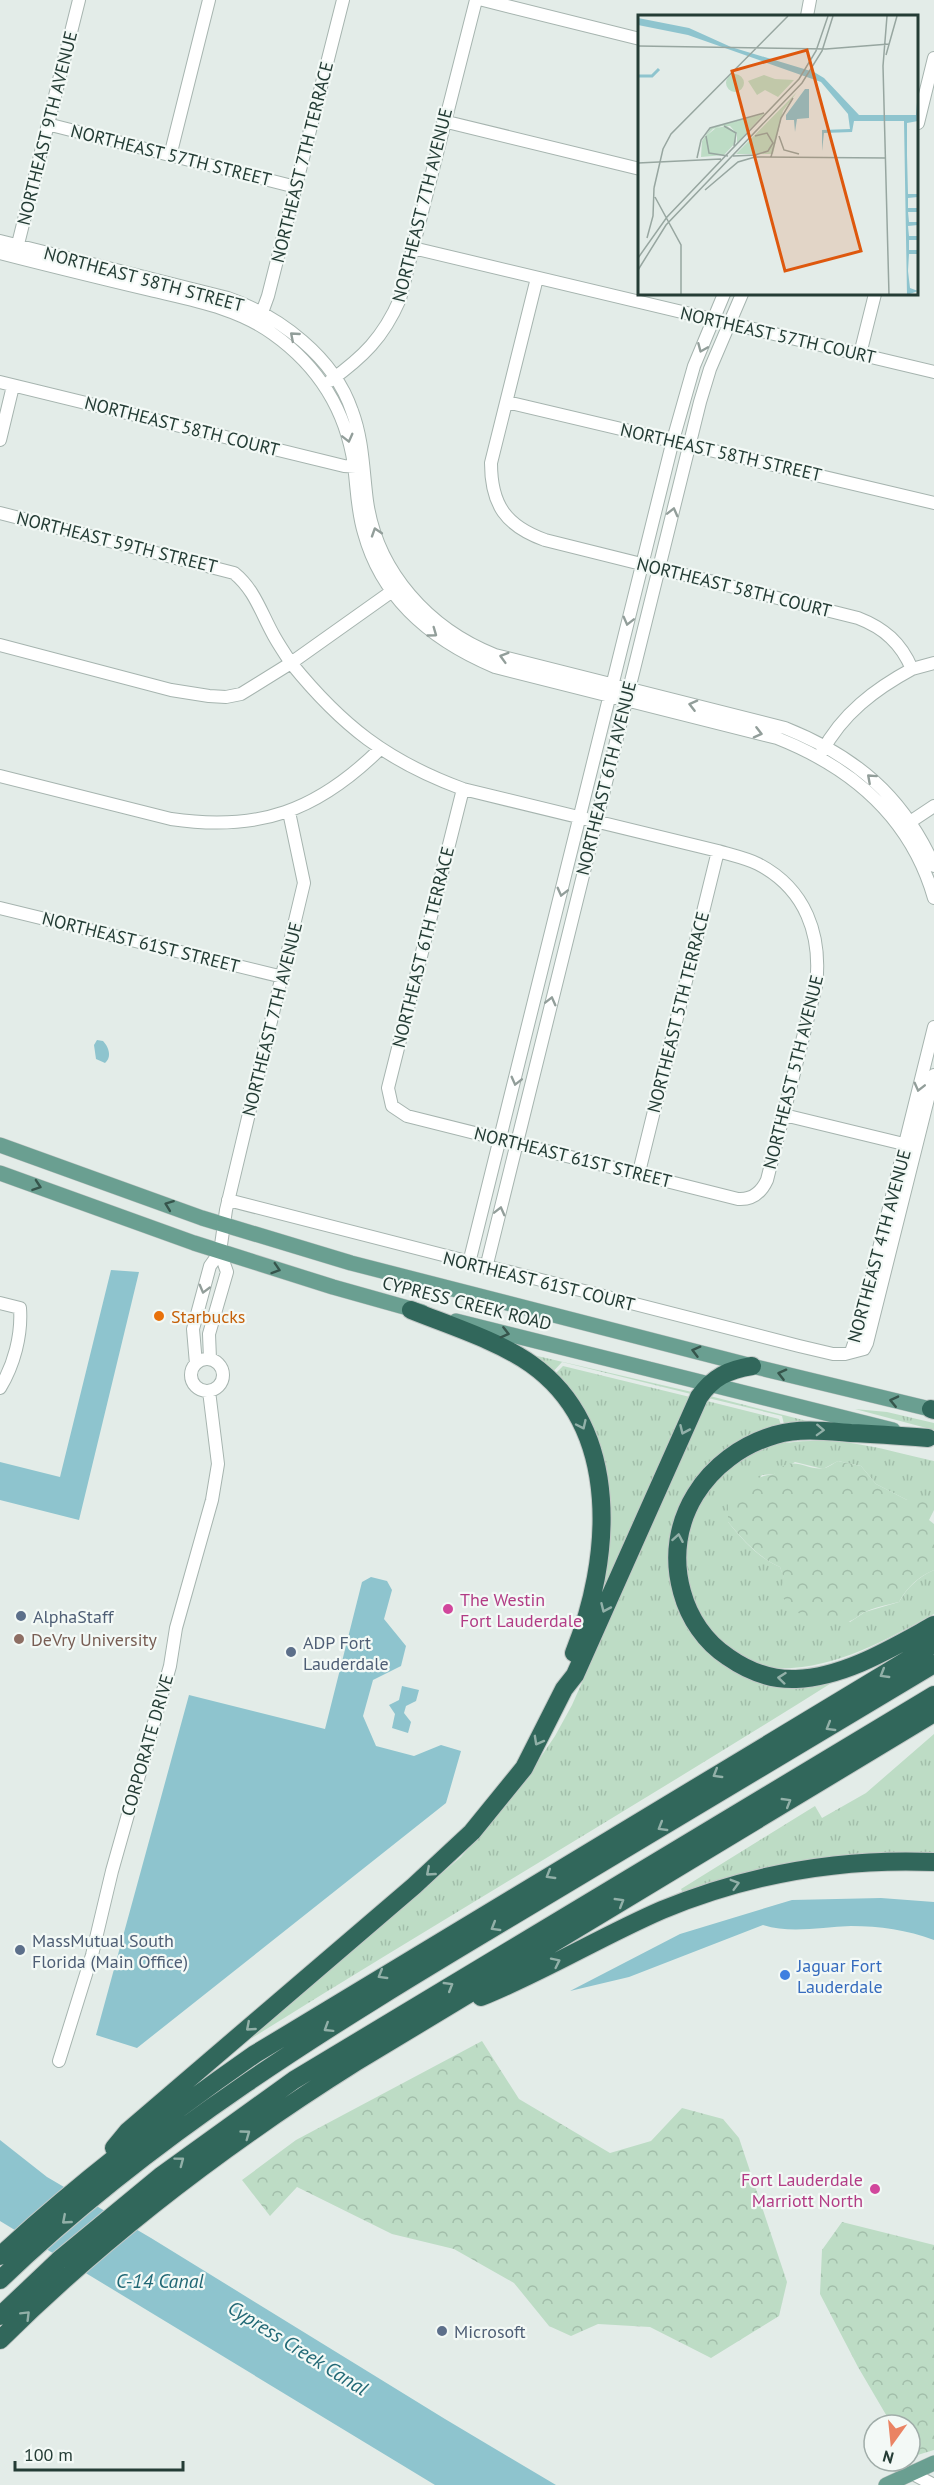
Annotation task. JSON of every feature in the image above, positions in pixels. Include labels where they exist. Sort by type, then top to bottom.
[{"type":"highway","points":[[411,1310],[497,1346],[531,1364],[566,1398],[587,1435],[600,1488],[600,1543],[590,1601],[566,1671],[564,1689]]},
{"type":"highway","points":[[4,2268],[94,2173],[128,2131],[428,1874],[472,1832],[524,1768],[564,1689],[575,1674],[694,1407],[708,1384],[722,1373],[752,1366]]},
{"type":"highway","points":[[931,1439],[815,1429],[775,1435],[748,1446],[715,1468],[692,1498],[680,1529],[676,1559],[683,1597],[702,1634],[723,1654],[761,1674],[790,1679],[826,1674],[882,1652],[934,1625]]},
{"type":"highway","points":[[94,2173],[186,2102],[290,2031],[934,1644]]},
{"type":"highway","points":[[4,2268],[190,2121],[304,2043],[934,1664]]},
{"type":"highway","points":[[0,2316],[44,2286],[229,2125],[338,2052],[934,1695]]},
{"type":"highway","points":[[142,2202],[288,2105],[426,2019],[934,1713]]},
{"type":"highway","points":[[426,2019],[517,1983],[660,1911],[735,1883],[794,1870],[843,1864],[894,1861],[934,1862]]},
{"type":"highway","points":[[0,2340],[44,2286]]},
{"type":"main road","name":"CYPRESS CREEK ROAD","points":[[0,1145],[224,1225],[351,1263],[933,1410]]},
{"type":"main road","name":"CYPRESS CREEK ROAD","points":[[0,1173],[220,1252],[411,1310],[931,1439]]},
{"type":"main road","points":[[886,2485],[934,2463]]},
{"type":"street","name":"NORTHEAST 9TH AVENUE","points":[[16,251],[79,0]]},
{"type":"street","points":[[170,156],[209,0]]},
{"type":"street","name":"NORTHEAST 7TH TERRACE","points":[[260,317],[296,187],[343,0]]},
{"type":"street","name":"NORTHEAST 7TH AVENUE","points":[[330,381],[359,360],[391,318],[400,298],[443,121],[476,0]]},
{"type":"street","points":[[483,0],[638,39]]},
{"type":"street","points":[[807,15],[810,0]]},
{"type":"street","points":[[919,119],[934,58]]},
{"type":"street","points":[[443,121],[638,169]]},
{"type":"street","name":"NORTHEAST 57TH STREET","points":[[47,124],[296,187]]},
{"type":"street","name":"NORTHEAST 58TH STREET","points":[[0,241],[16,251]]},
{"type":"street","name":"NORTHEAST 57TH COURT","points":[[413,248],[934,372]]},
{"type":"street","name":"NORTHEAST 58TH STREET","points":[[0,253],[16,251],[210,293],[260,317],[307,347],[330,381]]},
{"type":"street","points":[[507,402],[537,278]]},
{"type":"street","name":"NORTHEAST 6TH AVENUE","points":[[469,1263],[502,1139],[673,440],[694,366],[723,296]]},
{"type":"street","name":"NORTHEAST 6TH AVENUE","points":[[486,1268],[689,444],[710,369],[741,296]]},
{"type":"street","points":[[860,354],[874,296]]},
{"type":"street","points":[[330,381],[351,408],[357,423],[359,467],[374,528],[396,588],[418,622],[436,636],[495,667],[785,728],[823,751],[855,765],[880,786],[934,866]]},
{"type":"street","name":"NORTHEAST 58TH COURT","points":[[0,382],[359,467]]},
{"type":"street","points":[[0,440],[14,386]]},
{"type":"street","name":"NORTHEAST 58TH STREET","points":[[507,402],[934,503]]},
{"type":"street","name":"NORTHEAST 58TH COURT","points":[[507,402],[491,463],[491,478],[496,500],[515,525],[545,540],[858,618],[888,633],[908,658],[912,669]]},
{"type":"street","name":"NORTHEAST 59TH STREET","points":[[0,513],[234,573],[253,593],[274,636],[291,663],[321,700],[353,730],[380,749],[426,774],[463,789],[580,818]]},
{"type":"street","points":[[0,645],[171,690],[226,697],[241,694],[291,663],[396,588]]},
{"type":"street","points":[[823,751],[859,704],[912,669],[934,663]]},
{"type":"street","points":[[0,776],[171,819],[198,823],[231,823],[289,812],[326,794],[341,784],[380,749]]},
{"type":"street","name":"NORTHEAST 6TH TERRACE","points":[[392,1106],[388,1088],[463,789]]},
{"type":"street","points":[[905,825],[934,806]]},
{"type":"street","name":"NORTHEAST 7TH AVENUE","points":[[224,1225],[304,883],[289,812]]},
{"type":"street","name":"NORTHEAST 5TH AVENUE","points":[[580,818],[718,851],[756,863],[775,874],[788,886],[804,907],[817,944],[816,986],[766,1180],[763,1189],[756,1196]]},
{"type":"street","points":[[905,825],[934,898]]},
{"type":"street","name":"NORTHEAST 5TH TERRACE","points":[[639,1172],[718,851]]},
{"type":"street","name":"NORTHEAST 61ST STREET","points":[[0,908],[283,977]]},
{"type":"street","name":"NORTHEAST 4TH AVENUE","points":[[910,1145],[934,1030]]},
{"type":"street","name":"NORTHEAST 4TH AVENUE","points":[[851,1352],[910,1145],[934,1075]]},
{"type":"street","name":"NORTHEAST 61ST STREET","points":[[392,1106],[407,1116],[639,1172],[738,1199],[756,1196]]},
{"type":"street","points":[[784,1115],[910,1145]]},
{"type":"street","name":"NORTHEAST 61ST COURT","points":[[228,1200],[486,1268],[833,1354],[851,1352]]},
{"type":"street","points":[[196,1364],[210,1359],[219,1364],[223,1378],[218,1387],[209,1391],[199,1389],[192,1382],[191,1372],[196,1364],[193,1329],[210,1266],[220,1252],[224,1225]]},
{"type":"street","points":[[210,1359],[209,1334],[227,1272],[220,1252]]},
{"type":"street","points":[[0,1303],[20,1308],[21,1326],[8,1374],[0,1388]]},
{"type":"street","name":"CORPORATE DRIVE","points":[[59,2061],[85,1978],[115,1860],[170,1666],[176,1628],[212,1500],[218,1464],[209,1391]]},
{"type":"street","points":[[913,2474],[934,2485]]},
{"type":"green space","points":[[533,1355],[692,1392],[691,1394],[562,1362],[551,1374]]},
{"type":"green space","points":[[563,1366],[690,1397],[594,1619],[606,1488],[554,1375]]},
{"type":"green space","points":[[710,1396],[811,1422],[785,1428],[782,1416],[708,1398]]},
{"type":"green space","points":[[707,1401],[779,1419],[782,1428],[723,1454],[671,1566],[728,1664],[833,1682],[252,2038],[250,2035],[461,1857],[519,1789],[555,1736],[572,1705]]},
{"type":"green space","points":[[855,1409],[887,1412],[934,1423],[934,1430]]},
{"type":"green space","points":[[785,1439],[786,1443],[825,1441],[861,1444],[934,1461],[934,1499],[907,1500],[876,1484],[861,1466],[838,1461],[823,1469],[795,1462],[774,1474],[762,1475],[728,1522],[745,1542],[780,1567],[784,1578],[850,1622],[865,1612],[899,1602],[914,1583],[934,1570],[934,1614],[857,1652],[816,1665],[795,1668],[756,1665],[725,1647],[712,1633],[693,1601],[686,1584],[683,1567],[684,1547],[693,1513],[703,1493],[716,1477],[734,1463]]},
{"type":"green space","points":[[838,1461],[861,1466],[876,1484],[907,1500],[914,1496],[934,1499],[934,1510],[929,1520],[934,1524],[934,1570],[913,1583],[899,1602],[872,1609],[853,1620],[827,1623],[817,1622],[800,1614],[786,1601],[780,1593],[784,1579],[780,1567],[758,1553],[728,1522],[728,1500],[749,1482],[774,1474],[787,1464],[800,1464],[818,1469]]},
{"type":"green space","points":[[934,1734],[934,1855],[870,1854],[806,1860],[744,1873],[683,1893],[681,1889],[815,1806],[822,1818],[866,1793]]},
{"type":"green space","points":[[482,2041],[519,2099],[610,2153],[651,2141],[682,2108],[723,2119],[739,2138],[787,2282],[779,2316],[711,2358],[650,2327],[598,2324],[571,2336],[549,2326],[514,2283],[454,2249],[392,2234],[297,2187],[270,2216],[242,2180],[296,2140]]},
{"type":"green space","points":[[842,2222],[934,2245],[934,2450],[922,2454],[922,2413],[885,2413],[858,2367],[820,2294],[822,2250]]},
{"type":"water","points":[[97,1040],[103,1041],[107,1046],[109,1055],[105,1063],[96,1059],[94,1045]]},
{"type":"water","points":[[111,1270],[139,1272],[79,1520],[0,1500],[0,1462],[60,1477]]},
{"type":"water","points":[[371,1577],[387,1581],[392,1590],[384,1619],[406,1646],[401,1666],[373,1680],[363,1716],[376,1746],[414,1756],[441,1745],[461,1751],[446,1803],[137,2048],[96,2035],[189,1695],[325,1729],[362,1582]]},
{"type":"water","points":[[402,1686],[419,1690],[416,1701],[406,1706],[404,1713],[411,1722],[408,1733],[392,1728],[395,1714],[389,1705],[399,1700]]},
{"type":"water","points":[[881,1898],[934,1902],[934,1940],[904,1931],[872,1927],[851,1926],[795,1930],[763,1925],[629,1977],[570,1991],[680,1934],[792,1900]]},
{"type":"water","name":"C-14 Canal","points":[[0,2140],[47,2177],[556,2485],[435,2485],[0,2221]]},
{"type":"place","name":"Starbucks","points":[[159,1316]]},
{"type":"place","name":"The Westin Fort Lauderdale","points":[[448,1609]]},
{"type":"place","name":"AlphaStaff","points":[[21,1616]]},
{"type":"place","name":"DeVry University","points":[[19,1639]]},
{"type":"place","name":"ADP Fort Lauderdale","points":[[291,1652]]},
{"type":"place","name":"MassMutual South Florida (Main Office)","points":[[20,1950]]},
{"type":"place","name":"Jaguar Fort Lauderdale","points":[[785,1975]]},
{"type":"place","name":"Fort Lauderdale Marriott North","points":[[875,2189]]},
{"type":"place","name":"Microsoft","points":[[442,2331]]},
{"type":"water label","name":"Cypress Creek Canal","points":[[298,2348]]}]
